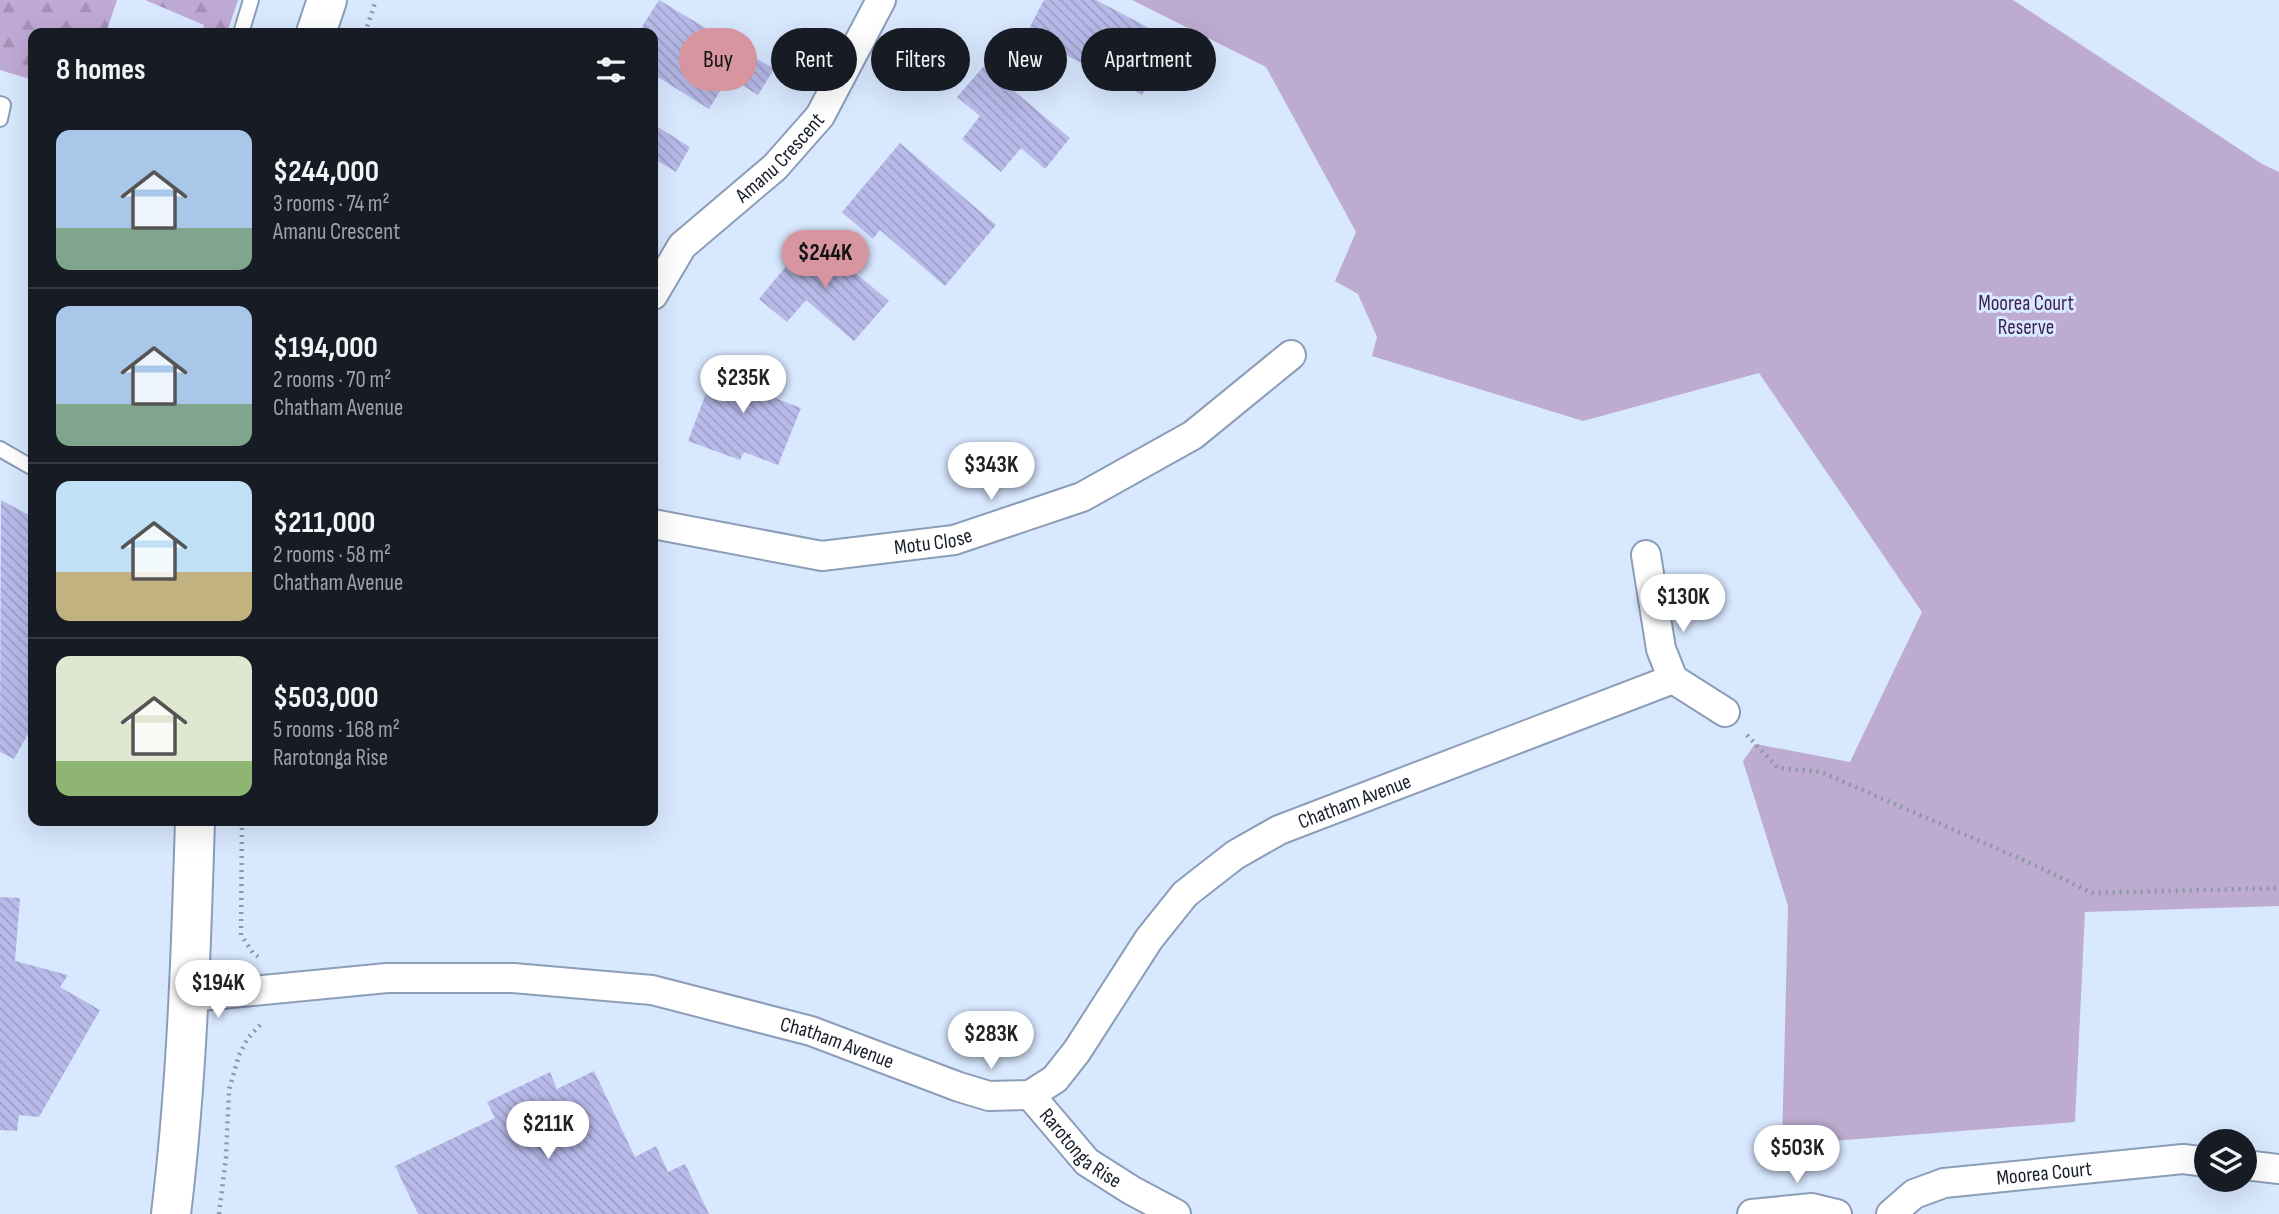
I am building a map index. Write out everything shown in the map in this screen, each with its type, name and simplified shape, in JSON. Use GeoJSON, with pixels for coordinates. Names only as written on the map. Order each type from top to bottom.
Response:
{"type":"FeatureCollection","features":[{"type":"Feature","properties":{"kind":"street"},"geometry":{"type":"LineString","coordinates":[[318,28],[327,0]]}},
{"type":"Feature","properties":{"kind":"street","name":"Amanu Crescent"},"geometry":{"type":"LineString","coordinates":[[658,287],[682,246],[775,167],[820,116],[881,0]]}},
{"type":"Feature","properties":{"kind":"street","name":"Motu Close"},"geometry":{"type":"LineString","coordinates":[[658,525],[821,556],[954,540],[1094,491],[1193,435],[1291,355]]}},
{"type":"Feature","properties":{"kind":"street"},"geometry":{"type":"LineString","coordinates":[[1646,555],[1661,649],[1673,678],[1725,712]]}},
{"type":"Feature","properties":{"kind":"street","name":"Chatham Avenue"},"geometry":{"type":"LineString","coordinates":[[190,997],[387,978],[513,978],[652,990],[811,1031],[989,1096],[1030,1095],[1055,1079],[1077,1051],[1149,939],[1185,894],[1235,855],[1279,830],[1673,678]]}},
{"type":"Feature","properties":{"kind":"street"},"geometry":{"type":"LineString","coordinates":[[171,1214],[179,1151],[190,997],[195,826]]}},
{"type":"Feature","properties":{"kind":"street","name":"Rarotonga Rise"},"geometry":{"type":"LineString","coordinates":[[1030,1095],[1087,1162],[1176,1214]]}},
{"type":"Feature","properties":{"kind":"street","name":"Moorea Court"},"geometry":{"type":"LineString","coordinates":[[1891,1214],[1914,1194],[1944,1183],[2183,1159],[2194,1160]]}},
{"type":"Feature","properties":{"kind":"street"},"geometry":{"type":"LineString","coordinates":[[2257,1166],[2279,1169]]}},
{"type":"Feature","properties":{"kind":"street"},"geometry":{"type":"LineString","coordinates":[[1752,1214],[1812,1208],[1837,1214]]}},
{"type":"Feature","properties":{"kind":"lane"},"geometry":{"type":"LineString","coordinates":[[243,28],[251,0]]}},
{"type":"Feature","properties":{"kind":"lane"},"geometry":{"type":"LineString","coordinates":[[0,104],[3,105],[0,119]]}},
{"type":"Feature","properties":{"kind":"lane"},"geometry":{"type":"LineString","coordinates":[[0,449],[28,465]]}},
{"type":"Feature","properties":{"kind":"path"},"geometry":{"type":"LineString","coordinates":[[367,28],[376,0]]}},
{"type":"Feature","properties":{"kind":"path"},"geometry":{"type":"LineString","coordinates":[[1725,712],[1778,768],[1821,772],[2092,893],[2279,888]]}},
{"type":"Feature","properties":{"kind":"green space"},"geometry":{"type":"Polygon","coordinates":[[[0,0],[117,0],[108,28],[28,28],[28,78],[0,70],[0,0]]]}},
{"type":"Feature","properties":{"kind":"green space"},"geometry":{"type":"Polygon","coordinates":[[[145,0],[238,0],[229,28],[203,28],[204,25],[145,0]]]}},
{"type":"Feature","properties":{"kind":"green space","name":"Moorea Court Reserve"},"geometry":{"type":"Polygon","coordinates":[[[1132,0],[2013,0],[2262,164],[2279,172],[2279,906],[2085,912],[2075,1122],[1782,1145],[1788,906],[1743,761],[1755,744],[1850,762],[1922,612],[1759,373],[1583,421],[1372,356],[1377,337],[1358,294],[1335,281],[1356,232],[1266,67],[1216,42],[1216,28],[1188,28],[1132,0]]]}},
{"type":"Feature","properties":{"kind":"building"},"geometry":{"type":"Polygon","coordinates":[[[659,0],[706,28],[679,28],[679,90],[658,77],[658,28],[641,28],[659,0]]]}},
{"type":"Feature","properties":{"kind":"building"},"geometry":{"type":"Polygon","coordinates":[[[1044,0],[1096,0],[1149,28],[1081,28],[1081,63],[1067,56],[1067,28],[1029,28],[1044,0]]]}},
{"type":"Feature","properties":{"kind":"building"},"geometry":{"type":"Polygon","coordinates":[[[757,59],[771,67],[771,74],[758,95],[752,91],[757,91],[757,59]]]}},
{"type":"Feature","properties":{"kind":"building"},"geometry":{"type":"Polygon","coordinates":[[[984,66],[984,91],[1014,91],[1070,138],[1045,169],[1021,148],[1001,172],[962,139],[980,116],[957,97],[962,91],[970,91],[970,82],[984,66]]]}},
{"type":"Feature","properties":{"kind":"building"},"geometry":{"type":"Polygon","coordinates":[[[680,91],[720,91],[709,109],[680,91]]]}},
{"type":"Feature","properties":{"kind":"building"},"geometry":{"type":"Polygon","coordinates":[[[658,127],[690,147],[676,172],[658,161],[658,127]]]}},
{"type":"Feature","properties":{"kind":"building"},"geometry":{"type":"Polygon","coordinates":[[[900,143],[996,225],[945,286],[880,230],[873,239],[842,212],[900,143]]]}},
{"type":"Feature","properties":{"kind":"building"},"geometry":{"type":"Polygon","coordinates":[[[811,236],[889,301],[854,341],[806,300],[787,322],[759,299],[811,236]]]}},
{"type":"Feature","properties":{"kind":"building"},"geometry":{"type":"Polygon","coordinates":[[[720,356],[775,377],[767,395],[801,408],[778,465],[744,452],[740,460],[688,441],[720,356]]]}},
{"type":"Feature","properties":{"kind":"building"},"geometry":{"type":"Polygon","coordinates":[[[1,500],[28,514],[28,734],[14,759],[0,752],[1,500]]]}},
{"type":"Feature","properties":{"kind":"building"},"geometry":{"type":"Polygon","coordinates":[[[0,897],[20,898],[15,961],[68,975],[60,987],[100,1010],[39,1117],[19,1115],[17,1131],[0,1130],[0,897]]]}},
{"type":"Feature","properties":{"kind":"building"},"geometry":{"type":"Polygon","coordinates":[[[594,1071],[635,1157],[656,1146],[668,1172],[685,1164],[709,1214],[418,1214],[395,1166],[495,1118],[487,1102],[550,1072],[557,1089],[594,1071]]]}}]}
